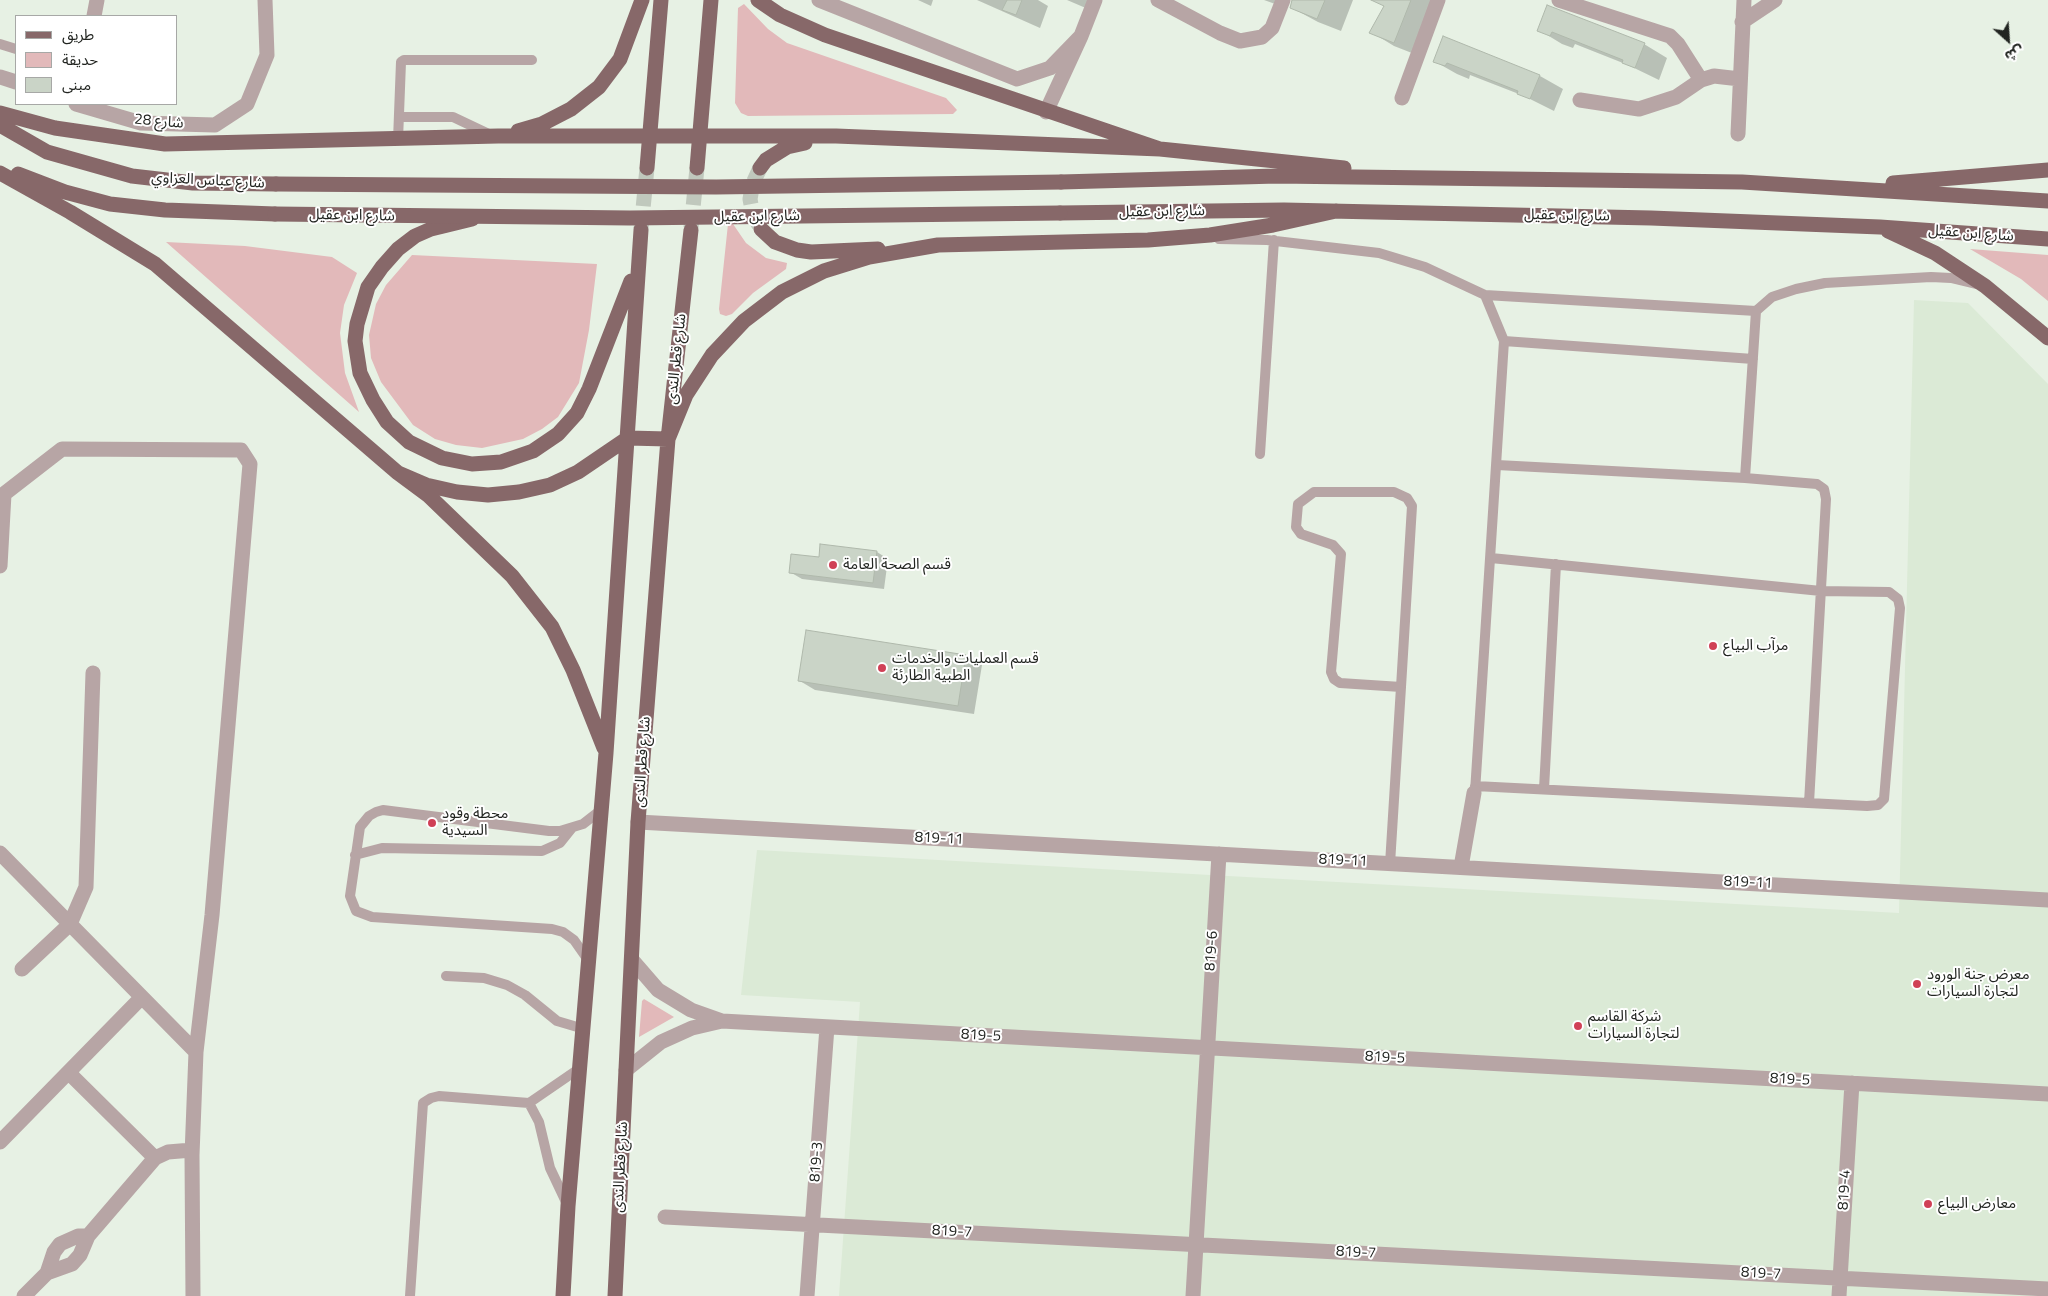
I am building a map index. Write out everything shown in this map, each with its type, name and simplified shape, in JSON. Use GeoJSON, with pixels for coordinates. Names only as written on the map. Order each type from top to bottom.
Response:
{"type":"FeatureCollection","features":[{"type":"Feature","properties":{"kind":"main road"},"geometry":{"type":"LineString","coordinates":[[496,136],[542,124],[571,109],[598,87],[620,59],[642,0]]}},
{"type":"Feature","properties":{"kind":"main road"},"geometry":{"type":"LineString","coordinates":[[648,168],[660,0]]}},
{"type":"Feature","properties":{"kind":"main road"},"geometry":{"type":"LineString","coordinates":[[697,168],[711,0]]}},
{"type":"Feature","properties":{"kind":"main road"},"geometry":{"type":"LineString","coordinates":[[758,0],[780,15],[825,35],[1046,112],[1160,149]]}},
{"type":"Feature","properties":{"kind":"main road"},"geometry":{"type":"LineString","coordinates":[[0,113],[55,128],[165,144],[398,140],[496,136],[836,136],[1160,149],[1438,178]]}},
{"type":"Feature","properties":{"kind":"main road","name":"شارع عباس العزاوي"},"geometry":{"type":"LineString","coordinates":[[0,125],[47,152],[132,176],[193,183],[276,184]]}},
{"type":"Feature","properties":{"kind":"main road"},"geometry":{"type":"LineString","coordinates":[[760,168],[766,160],[787,147],[836,136]]}},
{"type":"Feature","properties":{"kind":"main road","name":"شارع عباس العزاوي"},"geometry":{"type":"LineString","coordinates":[[0,167],[64,192],[110,204],[165,210],[275,214]]}},
{"type":"Feature","properties":{"kind":"main road"},"geometry":{"type":"LineString","coordinates":[[1839,188],[2048,170]]}},
{"type":"Feature","properties":{"kind":"main road"},"geometry":{"type":"LineString","coordinates":[[0,173],[70,212],[155,264],[398,473],[429,496],[512,576],[552,627],[573,670],[606,754]]}},
{"type":"Feature","properties":{"kind":"main road","name":"شارع ابن عقيل"},"geometry":{"type":"LineString","coordinates":[[276,184],[716,187],[1061,182],[1277,176],[1742,182],[2048,200]]}},
{"type":"Feature","properties":{"kind":"main road"},"geometry":{"type":"LineString","coordinates":[[761,229],[775,242],[797,250],[811,252],[938,245],[1178,238],[1242,231],[1336,211]]}},
{"type":"Feature","properties":{"kind":"main road","name":"شارع ابن عقيل"},"geometry":{"type":"LineString","coordinates":[[275,214],[475,218],[630,218],[1336,211],[1651,218],[1880,227],[2048,239]]}},
{"type":"Feature","properties":{"kind":"main road"},"geometry":{"type":"LineString","coordinates":[[475,218],[431,229],[415,236],[398,249],[382,266],[368,287],[361,306],[355,341],[360,373],[373,400],[387,422],[409,442],[442,458],[472,464],[501,462],[533,451],[558,434],[577,413],[600,366],[637,266]]}},
{"type":"Feature","properties":{"kind":"main road"},"geometry":{"type":"LineString","coordinates":[[1880,227],[1935,253],[1985,286],[2048,338]]}},
{"type":"Feature","properties":{"kind":"main road"},"geometry":{"type":"LineString","coordinates":[[563,1296],[568,1206],[606,754],[628,438],[637,266],[641,230]]}},
{"type":"Feature","properties":{"kind":"main road","name":"شارع قطر الندى"},"geometry":{"type":"LineString","coordinates":[[615,1296],[638,822],[668,439],[691,230]]}},
{"type":"Feature","properties":{"kind":"main road"},"geometry":{"type":"LineString","coordinates":[[398,473],[426,485],[457,492],[488,495],[519,492],[550,485],[578,472],[628,438],[668,439],[686,395],[712,355],[744,321],[782,292],[824,271],[869,257],[938,245]]}},
{"type":"Feature","properties":{"kind":"street"},"geometry":{"type":"LineString","coordinates":[[94,15],[97,0]]}},
{"type":"Feature","properties":{"kind":"street","name":"شارع 28"},"geometry":{"type":"LineString","coordinates":[[79,105],[141,123],[215,125],[247,104],[264,63],[267,55],[264,0]]}},
{"type":"Feature","properties":{"kind":"street"},"geometry":{"type":"LineString","coordinates":[[819,0],[1017,79],[1050,68],[1081,36]]}},
{"type":"Feature","properties":{"kind":"street"},"geometry":{"type":"LineString","coordinates":[[1046,112],[1081,36],[1095,0]]}},
{"type":"Feature","properties":{"kind":"street"},"geometry":{"type":"LineString","coordinates":[[1158,0],[1220,33],[1240,41],[1262,37],[1272,28],[1283,0]]}},
{"type":"Feature","properties":{"kind":"street"},"geometry":{"type":"LineString","coordinates":[[1402,98],[1438,0]]}},
{"type":"Feature","properties":{"kind":"street"},"geometry":{"type":"LineString","coordinates":[[1559,0],[1670,36],[1678,44],[1701,80]]}},
{"type":"Feature","properties":{"kind":"street"},"geometry":{"type":"LineString","coordinates":[[1738,134],[1744,0]]}},
{"type":"Feature","properties":{"kind":"street"},"geometry":{"type":"LineString","coordinates":[[1742,22],[1775,0]]}},
{"type":"Feature","properties":{"kind":"street"},"geometry":{"type":"LineString","coordinates":[[1580,100],[1639,109],[1676,97],[1701,80],[1714,76],[1740,79]]}},
{"type":"Feature","properties":{"kind":"street"},"geometry":{"type":"LineString","coordinates":[[0,77],[15,82]]}},
{"type":"Feature","properties":{"kind":"street"},"geometry":{"type":"LineString","coordinates":[[0,566],[2,493],[62,449],[241,450],[250,464],[212,915],[196,1052],[192,1150],[193,1296]]}},
{"type":"Feature","properties":{"kind":"street"},"geometry":{"type":"LineString","coordinates":[[22,969],[70,924],[86,887],[93,673]]}},
{"type":"Feature","properties":{"kind":"street"},"geometry":{"type":"LineString","coordinates":[[1461,867],[1475,789]]}},
{"type":"Feature","properties":{"kind":"street","name":"819-11"},"geometry":{"type":"LineString","coordinates":[[638,822],[2048,900]]}},
{"type":"Feature","properties":{"kind":"street"},"geometry":{"type":"LineString","coordinates":[[0,853],[196,1052]]}},
{"type":"Feature","properties":{"kind":"street","name":"819-6"},"geometry":{"type":"LineString","coordinates":[[1193,1296],[1218,854]]}},
{"type":"Feature","properties":{"kind":"street","name":"819-5"},"geometry":{"type":"LineString","coordinates":[[632,960],[658,990],[691,1010],[722,1022]]}},
{"type":"Feature","properties":{"kind":"street"},"geometry":{"type":"LineString","coordinates":[[0,1142],[142,997]]}},
{"type":"Feature","properties":{"kind":"street","name":"819-5"},"geometry":{"type":"LineString","coordinates":[[626,1070],[661,1042],[692,1028],[722,1022],[2048,1094]]}},
{"type":"Feature","properties":{"kind":"street","name":"819-3"},"geometry":{"type":"LineString","coordinates":[[807,1296],[827,1027]]}},
{"type":"Feature","properties":{"kind":"street"},"geometry":{"type":"LineString","coordinates":[[69,1073],[155,1158]]}},
{"type":"Feature","properties":{"kind":"street","name":"819-4"},"geometry":{"type":"LineString","coordinates":[[1839,1296],[1852,1083]]}},
{"type":"Feature","properties":{"kind":"street"},"geometry":{"type":"LineString","coordinates":[[24,1296],[47,1273],[72,1264],[80,1255],[88,1236],[155,1158],[168,1152],[192,1150]]}},
{"type":"Feature","properties":{"kind":"street","name":"819-7"},"geometry":{"type":"LineString","coordinates":[[665,1216],[2048,1289]]}},
{"type":"Feature","properties":{"kind":"street"},"geometry":{"type":"LineString","coordinates":[[47,1273],[54,1252],[60,1244],[78,1236],[88,1236]]}},
{"type":"Feature","properties":{"kind":"lane"},"geometry":{"type":"LineString","coordinates":[[0,44],[15,49]]}},
{"type":"Feature","properties":{"kind":"lane"},"geometry":{"type":"LineString","coordinates":[[398,140],[400,66],[404,60],[532,60]]}},
{"type":"Feature","properties":{"kind":"lane"},"geometry":{"type":"LineString","coordinates":[[399,117],[453,117],[462,119],[496,136]]}},
{"type":"Feature","properties":{"kind":"lane"},"geometry":{"type":"LineString","coordinates":[[1178,238],[1274,240],[1379,253],[1425,266],[1485,295],[1756,311],[1772,297],[1796,289],[1825,283],[1931,277],[1951,278],[1985,286]]}},
{"type":"Feature","properties":{"kind":"lane"},"geometry":{"type":"LineString","coordinates":[[1260,454],[1274,240]]}},
{"type":"Feature","properties":{"kind":"lane"},"geometry":{"type":"LineString","coordinates":[[1485,295],[1504,340],[1492,558],[1475,789],[1544,789],[1867,806],[1878,805],[1884,799],[1900,608],[1898,599],[1889,592],[1821,591],[1492,558]]}},
{"type":"Feature","properties":{"kind":"lane"},"geometry":{"type":"LineString","coordinates":[[1745,478],[1756,311]]}},
{"type":"Feature","properties":{"kind":"lane"},"geometry":{"type":"LineString","coordinates":[[1504,340],[1753,358]]}},
{"type":"Feature","properties":{"kind":"lane"},"geometry":{"type":"LineString","coordinates":[[1497,465],[1745,478],[1817,484],[1824,488],[1826,498],[1809,803]]}},
{"type":"Feature","properties":{"kind":"lane"},"geometry":{"type":"LineString","coordinates":[[1390,864],[1401,687],[1412,506],[1407,498],[1394,492],[1314,492],[1298,504],[1296,527],[1301,534],[1333,545],[1341,554],[1331,672],[1334,679],[1340,683],[1401,687]]}},
{"type":"Feature","properties":{"kind":"lane"},"geometry":{"type":"LineString","coordinates":[[1544,789],[1556,564]]}},
{"type":"Feature","properties":{"kind":"lane"},"geometry":{"type":"LineString","coordinates":[[588,960],[574,940],[563,932],[552,929],[364,915],[356,911],[350,896],[360,827],[369,816],[383,810],[549,831],[572,828],[588,821],[601,810]]}},
{"type":"Feature","properties":{"kind":"lane"},"geometry":{"type":"LineString","coordinates":[[355,855],[382,848],[542,851],[560,843],[572,828]]}},
{"type":"Feature","properties":{"kind":"lane"},"geometry":{"type":"LineString","coordinates":[[446,976],[484,978],[506,985],[525,996],[557,1021],[584,1029]]}},
{"type":"Feature","properties":{"kind":"lane"},"geometry":{"type":"LineString","coordinates":[[410,1296],[423,1103],[431,1098],[440,1096],[529,1103],[580,1068]]}},
{"type":"Feature","properties":{"kind":"lane"},"geometry":{"type":"LineString","coordinates":[[529,1103],[539,1122],[550,1168],[568,1206]]}},
{"type":"Feature","properties":{"kind":"shaded area"},"geometry":{"type":"Polygon","coordinates":[[[1914,300],[1968,303],[2048,384],[2048,1296],[839,1296],[860,1002],[741,995],[757,850],[1899,913],[1914,300]]]}},
{"type":"Feature","properties":{"kind":"green space"},"geometry":{"type":"Polygon","coordinates":[[[744,4],[768,29],[787,43],[946,98],[957,110],[953,114],[748,116],[741,113],[735,103],[738,8],[744,4]]]}},
{"type":"Feature","properties":{"kind":"green space"},"geometry":{"type":"Polygon","coordinates":[[[728,224],[733,224],[746,243],[766,258],[787,263],[786,269],[753,293],[732,314],[726,316],[720,314],[719,309],[728,224]]]}},
{"type":"Feature","properties":{"kind":"green space"},"geometry":{"type":"Polygon","coordinates":[[[166,242],[245,246],[332,257],[357,273],[344,305],[340,333],[345,373],[359,412],[166,242]]]}},
{"type":"Feature","properties":{"kind":"green space"},"geometry":{"type":"Polygon","coordinates":[[[1970,249],[2048,255],[2048,301],[2021,279],[1970,249]]]}},
{"type":"Feature","properties":{"kind":"green space"},"geometry":{"type":"Polygon","coordinates":[[[412,255],[597,264],[589,330],[579,383],[558,417],[542,429],[523,439],[482,448],[456,445],[435,439],[413,425],[381,382],[371,358],[369,335],[376,304],[386,285],[412,255]]]}},
{"type":"Feature","properties":{"kind":"green space"},"geometry":{"type":"Polygon","coordinates":[[[644,999],[674,1017],[639,1037],[642,1001],[644,999]]]}},
{"type":"Feature","properties":{"kind":"building"},"geometry":{"type":"Polygon","coordinates":[[[1007,0],[1022,0],[1016,15],[1002,10],[1007,0]]]}},
{"type":"Feature","properties":{"kind":"building"},"geometry":{"type":"Polygon","coordinates":[[[1292,0],[1325,0],[1317,19],[1290,8],[1292,0]]]}},
{"type":"Feature","properties":{"kind":"building"},"geometry":{"type":"Polygon","coordinates":[[[1371,0],[1411,0],[1394,43],[1369,33],[1384,6],[1371,0]]]}},
{"type":"Feature","properties":{"kind":"building"},"geometry":{"type":"Polygon","coordinates":[[[1547,5],[1645,43],[1635,68],[1622,63],[1623,60],[1552,32],[1550,36],[1537,31],[1547,5]]]}},
{"type":"Feature","properties":{"kind":"building"},"geometry":{"type":"Polygon","coordinates":[[[1443,36],[1540,75],[1530,99],[1517,94],[1518,91],[1447,63],[1445,66],[1433,62],[1443,36]]]}},
{"type":"Feature","properties":{"kind":"building","name":"قسم الصحة العامة"},"geometry":{"type":"Polygon","coordinates":[[[820,544],[877,551],[873,583],[789,573],[791,554],[819,557],[820,544]]]}},
{"type":"Feature","properties":{"kind":"building","name":"قسم العمليات والخدمات الطبية الطارئة"},"geometry":{"type":"Polygon","coordinates":[[[806,630],[966,655],[958,706],[798,681],[806,630]]]}},
{"type":"Feature","properties":{"kind":"tunnel"},"geometry":{"type":"LineString","coordinates":[[641,229],[647,168]]}},
{"type":"Feature","properties":{"kind":"tunnel"},"geometry":{"type":"LineString","coordinates":[[691,228],[697,168]]}},
{"type":"Feature","properties":{"kind":"tunnel"},"geometry":{"type":"LineString","coordinates":[[760,168],[753,183],[750,199],[753,215],[760,227]]}},
{"type":"Feature","properties":{"kind":"place","name":"قسم الصحة العامة"},"geometry":{"type":"Point","coordinates":[833,565]}},
{"type":"Feature","properties":{"kind":"place","name":"مرآب البياع"},"geometry":{"type":"Point","coordinates":[1713,646]}},
{"type":"Feature","properties":{"kind":"place","name":"قسم العمليات والخدمات الطبية الطارئة"},"geometry":{"type":"Point","coordinates":[882,668]}},
{"type":"Feature","properties":{"kind":"place","name":"محطة وقود السيدية"},"geometry":{"type":"Point","coordinates":[432,823]}},
{"type":"Feature","properties":{"kind":"place","name":"معرض جنة الورود لتجارة السيارات"},"geometry":{"type":"Point","coordinates":[1917,984]}},
{"type":"Feature","properties":{"kind":"place","name":"شركة القاسم لتجارة السيارات"},"geometry":{"type":"Point","coordinates":[1578,1026]}},
{"type":"Feature","properties":{"kind":"place","name":"معارض البياع"},"geometry":{"type":"Point","coordinates":[1928,1204]}}]}
